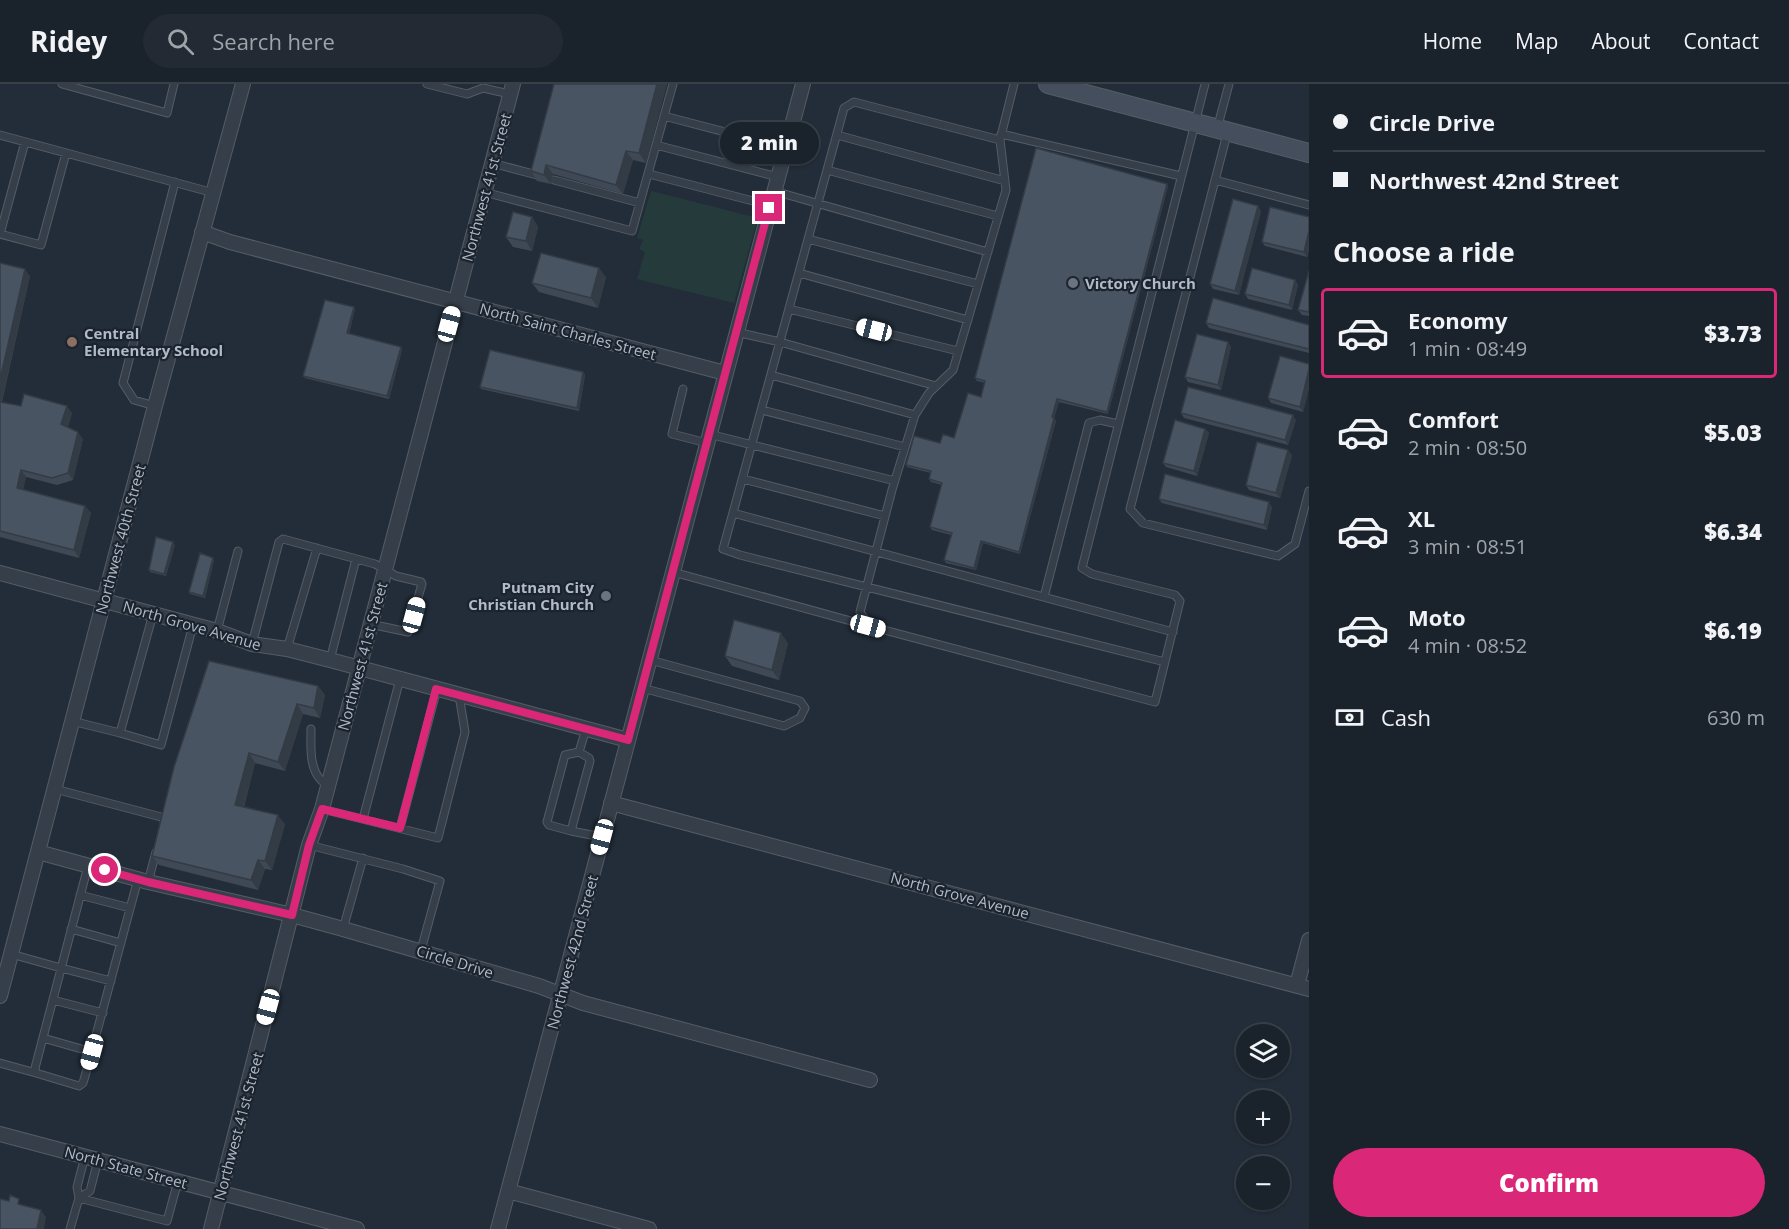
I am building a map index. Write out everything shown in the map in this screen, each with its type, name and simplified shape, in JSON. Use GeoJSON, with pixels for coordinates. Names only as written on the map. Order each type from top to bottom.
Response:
{"type":"FeatureCollection","features":[{"type":"Feature","properties":{"kind":"main road"},"geometry":{"type":"LineString","coordinates":[[1048,84],[1080,88],[1194,123],[1309,153]]}},
{"type":"Feature","properties":{"kind":"street","name":"Northwest 40th Street"},"geometry":{"type":"LineString","coordinates":[[0,996],[155,406],[243,84]]}},
{"type":"Feature","properties":{"kind":"street","name":"Northwest 42nd Street"},"geometry":{"type":"LineString","coordinates":[[498,1229],[803,84]]}},
{"type":"Feature","properties":{"kind":"street","name":"Northwest 41st Street"},"geometry":{"type":"LineString","coordinates":[[211,1229],[309,845],[322,809],[512,89]]}},
{"type":"Feature","properties":{"kind":"street","name":"North Saint Charles Street"},"geometry":{"type":"LineString","coordinates":[[202,232],[230,242],[725,373]]}},
{"type":"Feature","properties":{"kind":"street","name":"North Grove Avenue"},"geometry":{"type":"LineString","coordinates":[[0,573],[217,631],[252,644],[330,660],[628,740]]}},
{"type":"Feature","properties":{"kind":"street","name":"North Grove Avenue"},"geometry":{"type":"LineString","coordinates":[[611,803],[1303,987]]}},
{"type":"Feature","properties":{"kind":"street","name":"Circle Drive"},"geometry":{"type":"LineString","coordinates":[[38,852],[143,880],[292,915],[421,950],[538,986],[583,1003],[870,1080]]}},
{"type":"Feature","properties":{"kind":"street"},"geometry":{"type":"LineString","coordinates":[[1303,987],[1309,940]]}},
{"type":"Feature","properties":{"kind":"street","name":"North State Street"},"geometry":{"type":"LineString","coordinates":[[0,1134],[357,1229]]}},
{"type":"Feature","properties":{"kind":"street"},"geometry":{"type":"LineString","coordinates":[[508,1191],[649,1229]]}},
{"type":"Feature","properties":{"kind":"lane"},"geometry":{"type":"LineString","coordinates":[[62,84],[167,113],[174,84]]}},
{"type":"Feature","properties":{"kind":"lane"},"geometry":{"type":"LineString","coordinates":[[427,84],[467,94],[483,88],[512,89]]}},
{"type":"Feature","properties":{"kind":"lane"},"geometry":{"type":"LineString","coordinates":[[484,192],[632,231],[673,84]]}},
{"type":"Feature","properties":{"kind":"lane"},"geometry":{"type":"LineString","coordinates":[[868,626],[860,612],[915,415],[929,393],[953,370],[1006,190],[1000,137],[1014,84]]}},
{"type":"Feature","properties":{"kind":"lane"},"geometry":{"type":"LineString","coordinates":[[673,572],[1155,702],[1180,601],[1175,595],[1092,574],[1082,568],[1205,84]]}},
{"type":"Feature","properties":{"kind":"lane"},"geometry":{"type":"LineString","coordinates":[[1229,84],[1215,180],[1130,509],[1143,522],[1278,556],[1295,544],[1309,491]]}},
{"type":"Feature","properties":{"kind":"lane"},"geometry":{"type":"LineString","coordinates":[[1165,662],[723,549],[844,108],[854,102],[1000,137],[1181,176]]}},
{"type":"Feature","properties":{"kind":"lane"},"geometry":{"type":"LineString","coordinates":[[664,116],[786,148]]}},
{"type":"Feature","properties":{"kind":"lane"},"geometry":{"type":"LineString","coordinates":[[0,135],[214,193]]}},
{"type":"Feature","properties":{"kind":"lane"},"geometry":{"type":"LineString","coordinates":[[837,135],[1005,181]]}},
{"type":"Feature","properties":{"kind":"lane"},"geometry":{"type":"LineString","coordinates":[[25,142],[0,234],[41,245],[66,153]]}},
{"type":"Feature","properties":{"kind":"lane"},"geometry":{"type":"LineString","coordinates":[[656,145],[778,177]]}},
{"type":"Feature","properties":{"kind":"lane"},"geometry":{"type":"LineString","coordinates":[[492,163],[537,176]]}},
{"type":"Feature","properties":{"kind":"lane"},"geometry":{"type":"LineString","coordinates":[[827,170],[998,216]]}},
{"type":"Feature","properties":{"kind":"lane"},"geometry":{"type":"LineString","coordinates":[[649,174],[753,201],[769,208]]}},
{"type":"Feature","properties":{"kind":"lane"},"geometry":{"type":"LineString","coordinates":[[554,180],[640,203]]}},
{"type":"Feature","properties":{"kind":"lane"},"geometry":{"type":"LineString","coordinates":[[1215,180],[1309,205]]}},
{"type":"Feature","properties":{"kind":"lane"},"geometry":{"type":"LineString","coordinates":[[155,406],[134,400],[123,383],[175,182]]}},
{"type":"Feature","properties":{"kind":"lane"},"geometry":{"type":"LineString","coordinates":[[774,191],[987,252]]}},
{"type":"Feature","properties":{"kind":"lane"},"geometry":{"type":"LineString","coordinates":[[808,239],[978,284]]}},
{"type":"Feature","properties":{"kind":"lane"},"geometry":{"type":"LineString","coordinates":[[799,273],[968,320]]}},
{"type":"Feature","properties":{"kind":"lane"},"geometry":{"type":"LineString","coordinates":[[789,309],[958,351]]}},
{"type":"Feature","properties":{"kind":"lane"},"geometry":{"type":"LineString","coordinates":[[736,332],[780,342],[936,386]]}},
{"type":"Feature","properties":{"kind":"lane"},"geometry":{"type":"LineString","coordinates":[[771,375],[915,415]]}},
{"type":"Feature","properties":{"kind":"lane"},"geometry":{"type":"LineString","coordinates":[[683,389],[672,434],[752,445],[895,481]]}},
{"type":"Feature","properties":{"kind":"lane"},"geometry":{"type":"LineString","coordinates":[[762,410],[905,447]]}},
{"type":"Feature","properties":{"kind":"lane"},"geometry":{"type":"LineString","coordinates":[[1044,597],[1089,423],[1100,420],[1118,424]]}},
{"type":"Feature","properties":{"kind":"lane"},"geometry":{"type":"LineString","coordinates":[[743,479],[885,516]]}},
{"type":"Feature","properties":{"kind":"lane"},"geometry":{"type":"LineString","coordinates":[[733,513],[1173,632]]}},
{"type":"Feature","properties":{"kind":"lane"},"geometry":{"type":"LineString","coordinates":[[252,644],[279,542],[283,539],[375,564],[396,576],[421,582],[408,632],[370,624]]}},
{"type":"Feature","properties":{"kind":"lane"},"geometry":{"type":"LineString","coordinates":[[287,650],[317,548]]}},
{"type":"Feature","properties":{"kind":"lane"},"geometry":{"type":"LineString","coordinates":[[217,631],[238,551]]}},
{"type":"Feature","properties":{"kind":"lane"},"geometry":{"type":"LineString","coordinates":[[330,660],[356,559]]}},
{"type":"Feature","properties":{"kind":"lane"},"geometry":{"type":"LineString","coordinates":[[120,733],[153,614]]}},
{"type":"Feature","properties":{"kind":"lane"},"geometry":{"type":"LineString","coordinates":[[72,721],[161,745],[193,625]]}},
{"type":"Feature","properties":{"kind":"lane"},"geometry":{"type":"LineString","coordinates":[[642,688],[784,726],[800,718],[805,708],[800,701],[650,660]]}},
{"type":"Feature","properties":{"kind":"lane"},"geometry":{"type":"LineString","coordinates":[[363,819],[400,679]]}},
{"type":"Feature","properties":{"kind":"lane"},"geometry":{"type":"LineString","coordinates":[[400,828],[436,689]]}},
{"type":"Feature","properties":{"kind":"lane"},"geometry":{"type":"LineString","coordinates":[[322,809],[438,838],[465,732],[459,695]]}},
{"type":"Feature","properties":{"kind":"lane"},"geometry":{"type":"LineString","coordinates":[[310,729],[314,767],[319,779],[328,785]]}},
{"type":"Feature","properties":{"kind":"lane"},"geometry":{"type":"LineString","coordinates":[[579,752],[586,729]]}},
{"type":"Feature","properties":{"kind":"lane"},"geometry":{"type":"LineString","coordinates":[[571,831],[590,761],[579,752],[565,754],[547,822],[549,825],[571,831],[602,837]]}},
{"type":"Feature","properties":{"kind":"lane"},"geometry":{"type":"LineString","coordinates":[[54,789],[165,818],[162,828]]}},
{"type":"Feature","properties":{"kind":"lane"},"geometry":{"type":"LineString","coordinates":[[0,1063],[79,1086],[83,1083],[130,908],[159,839]]}},
{"type":"Feature","properties":{"kind":"lane"},"geometry":{"type":"LineString","coordinates":[[309,845],[440,881],[421,950]]}},
{"type":"Feature","properties":{"kind":"lane"},"geometry":{"type":"LineString","coordinates":[[343,929],[363,858]]}},
{"type":"Feature","properties":{"kind":"lane"},"geometry":{"type":"LineString","coordinates":[[36,1073],[35,1068],[88,866]]}},
{"type":"Feature","properties":{"kind":"lane"},"geometry":{"type":"LineString","coordinates":[[80,895],[130,908]]}},
{"type":"Feature","properties":{"kind":"lane"},"geometry":{"type":"LineString","coordinates":[[71,930],[121,943]]}},
{"type":"Feature","properties":{"kind":"lane"},"geometry":{"type":"LineString","coordinates":[[11,954],[111,981]]}},
{"type":"Feature","properties":{"kind":"lane"},"geometry":{"type":"LineString","coordinates":[[53,1000],[103,1013]]}},
{"type":"Feature","properties":{"kind":"lane"},"geometry":{"type":"LineString","coordinates":[[43,1038],[92,1052]]}},
{"type":"Feature","properties":{"kind":"lane"},"geometry":{"type":"LineString","coordinates":[[70,1229],[79,1198],[77,1188],[92,1158]]}},
{"type":"Feature","properties":{"kind":"lane"},"geometry":{"type":"LineString","coordinates":[[79,1198],[90,1191],[92,1158]]}},
{"type":"Feature","properties":{"kind":"lane"},"geometry":{"type":"LineString","coordinates":[[79,1198],[166,1225],[178,1181]]}},
{"type":"Feature","properties":{"kind":"green space"},"geometry":{"type":"Polygon","coordinates":[[[651,191],[758,218],[734,303],[637,279],[645,252],[639,249],[643,240],[637,238],[651,191]]]}},
{"type":"Feature","properties":{"kind":"building"},"geometry":{"type":"Polygon","coordinates":[[[554,84],[657,84],[639,153],[626,151],[616,185],[546,165],[544,175],[531,171],[554,84]]]}},
{"type":"Feature","properties":{"kind":"building","name":"Victory Church"},"geometry":{"type":"Polygon","coordinates":[[[1036,148],[1167,184],[1107,412],[1057,399],[1019,552],[981,541],[974,568],[944,560],[952,533],[930,527],[942,483],[929,479],[931,471],[906,465],[914,436],[940,443],[943,434],[954,438],[968,393],[981,397],[985,381],[975,378],[1036,148]]]}},
{"type":"Feature","properties":{"kind":"building"},"geometry":{"type":"Polygon","coordinates":[[[1233,199],[1258,206],[1235,291],[1210,284],[1233,199]]]}},
{"type":"Feature","properties":{"kind":"building"},"geometry":{"type":"Polygon","coordinates":[[[1270,207],[1309,217],[1309,231],[1304,252],[1262,242],[1270,207]]]}},
{"type":"Feature","properties":{"kind":"building"},"geometry":{"type":"Polygon","coordinates":[[[513,212],[532,217],[526,241],[506,237],[513,212]]]}},
{"type":"Feature","properties":{"kind":"building"},"geometry":{"type":"Polygon","coordinates":[[[541,253],[599,268],[591,298],[532,283],[541,253]]]}},
{"type":"Feature","properties":{"kind":"building"},"geometry":{"type":"Polygon","coordinates":[[[0,263],[25,269],[0,380],[0,263]]]}},
{"type":"Feature","properties":{"kind":"building"},"geometry":{"type":"Polygon","coordinates":[[[1252,268],[1295,280],[1289,305],[1245,294],[1252,268]]]}},
{"type":"Feature","properties":{"kind":"building"},"geometry":{"type":"Polygon","coordinates":[[[1309,271],[1309,312],[1298,310],[1309,271]]]}},
{"type":"Feature","properties":{"kind":"building"},"geometry":{"type":"Polygon","coordinates":[[[1213,298],[1309,325],[1309,349],[1206,323],[1213,298]]]}},
{"type":"Feature","properties":{"kind":"building"},"geometry":{"type":"Polygon","coordinates":[[[325,300],[354,307],[347,333],[401,347],[387,396],[303,376],[325,300]]]}},
{"type":"Feature","properties":{"kind":"building"},"geometry":{"type":"Polygon","coordinates":[[[1197,334],[1228,342],[1218,385],[1185,377],[1197,334]]]}},
{"type":"Feature","properties":{"kind":"building"},"geometry":{"type":"Polygon","coordinates":[[[490,350],[583,372],[577,408],[480,387],[490,350]]]}},
{"type":"Feature","properties":{"kind":"building"},"geometry":{"type":"Polygon","coordinates":[[[1280,356],[1309,364],[1300,407],[1268,398],[1280,356]]]}},
{"type":"Feature","properties":{"kind":"building"},"geometry":{"type":"Polygon","coordinates":[[[1188,387],[1293,415],[1285,440],[1181,413],[1188,387]]]}},
{"type":"Feature","properties":{"kind":"building"},"geometry":{"type":"Polygon","coordinates":[[[24,394],[67,406],[61,424],[78,432],[68,473],[52,478],[21,470],[17,488],[85,506],[74,550],[0,531],[0,402],[21,406],[24,394]]]}},
{"type":"Feature","properties":{"kind":"building"},"geometry":{"type":"Polygon","coordinates":[[[1175,420],[1205,429],[1194,471],[1163,463],[1175,420]]]}},
{"type":"Feature","properties":{"kind":"building"},"geometry":{"type":"Polygon","coordinates":[[[1257,442],[1288,450],[1276,493],[1246,485],[1257,442]]]}},
{"type":"Feature","properties":{"kind":"building"},"geometry":{"type":"Polygon","coordinates":[[[1165,474],[1269,502],[1264,525],[1159,499],[1165,474]]]}},
{"type":"Feature","properties":{"kind":"building"},"geometry":{"type":"Polygon","coordinates":[[[156,537],[173,542],[164,574],[149,570],[156,537]]]}},
{"type":"Feature","properties":{"kind":"building"},"geometry":{"type":"Polygon","coordinates":[[[200,553],[213,558],[203,596],[189,592],[200,553]]]}},
{"type":"Feature","properties":{"kind":"building"},"geometry":{"type":"Polygon","coordinates":[[[734,620],[781,633],[772,670],[725,656],[734,620]]]}},
{"type":"Feature","properties":{"kind":"building"},"geometry":{"type":"Polygon","coordinates":[[[209,661],[318,686],[314,708],[297,704],[278,762],[249,753],[235,805],[278,815],[265,861],[258,860],[251,880],[152,856],[174,767],[209,661]]]}},
{"type":"Feature","properties":{"kind":"building"},"geometry":{"type":"Polygon","coordinates":[[[10,1195],[19,1199],[18,1204],[41,1210],[37,1229],[0,1229],[0,1199],[9,1201],[10,1195]]]}},
{"type":"Feature","properties":{"kind":"place","name":"Victory Church"},"geometry":{"type":"Point","coordinates":[1073,283]}},
{"type":"Feature","properties":{"kind":"place","name":"Central Elementary School"},"geometry":{"type":"Point","coordinates":[72,342]}},
{"type":"Feature","properties":{"kind":"place","name":"Putnam City Christian Church"},"geometry":{"type":"Point","coordinates":[606,596]}},
{"type":"Feature","properties":{"kind":"route"},"geometry":{"type":"LineString","coordinates":[[105,870],[292,915],[309,845],[322,809],[400,828],[436,689],[628,740],[769,208]]}}]}
